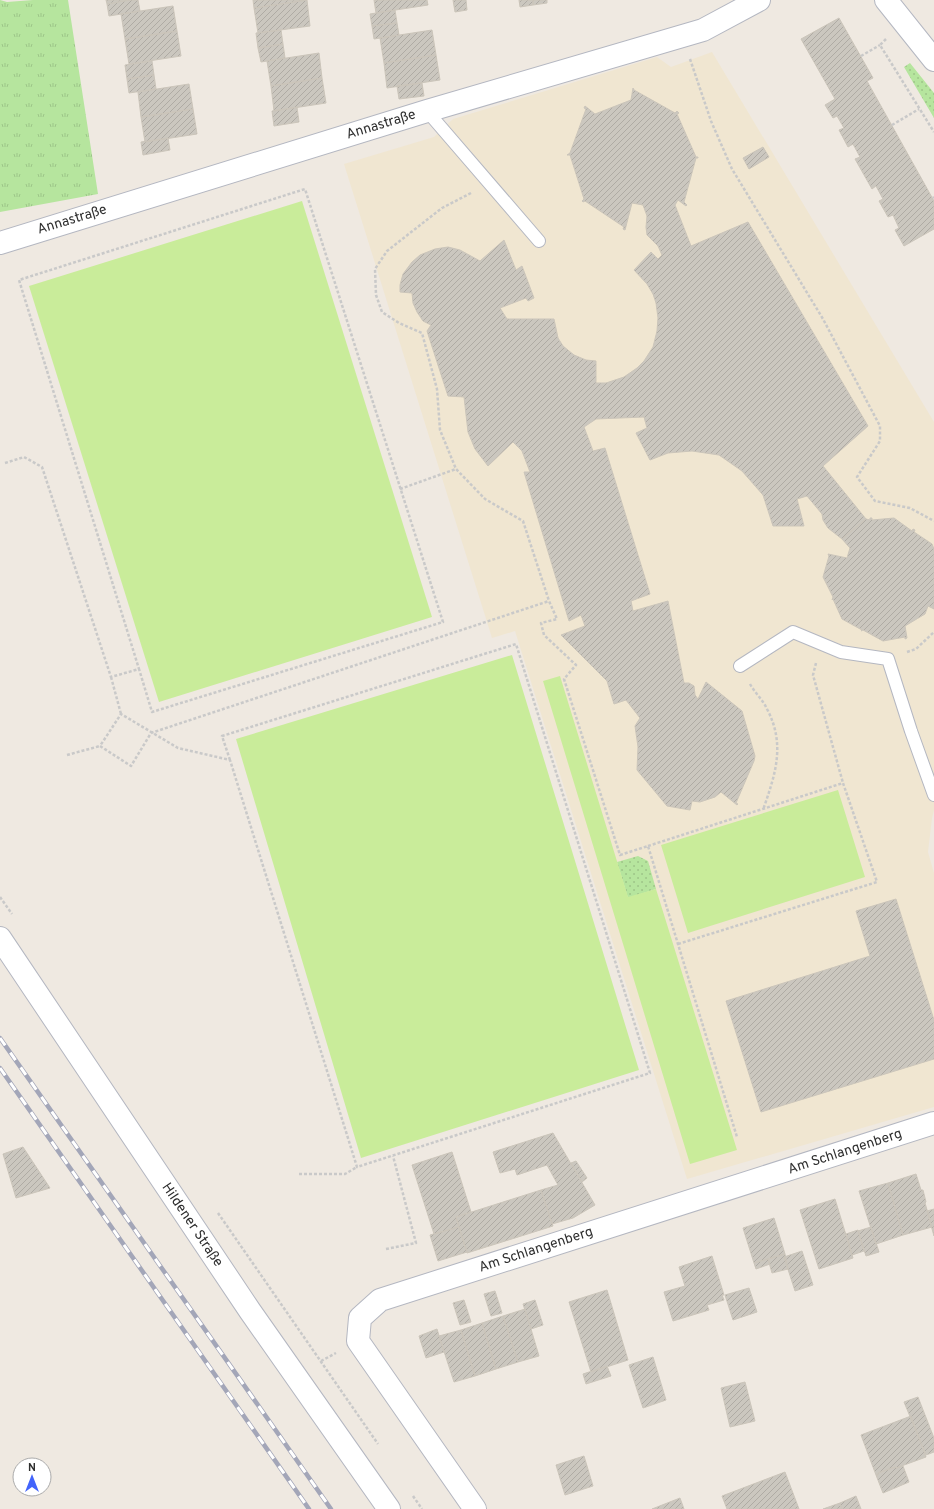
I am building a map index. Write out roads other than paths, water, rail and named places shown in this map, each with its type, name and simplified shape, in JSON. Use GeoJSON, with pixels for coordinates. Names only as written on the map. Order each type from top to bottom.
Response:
{"type":"FeatureCollection","features":[{"type":"Feature","properties":{"kind":"street","name":"Annastraße"},"geometry":{"type":"LineString","coordinates":[[0,242],[427,111],[703,30],[759,0]]}},
{"type":"Feature","properties":{"kind":"street"},"geometry":{"type":"LineString","coordinates":[[886,0],[934,60]]}},
{"type":"Feature","properties":{"kind":"street","name":"Hildener Straße"},"geometry":{"type":"LineString","coordinates":[[0,938],[250,1311],[389,1509]]}},
{"type":"Feature","properties":{"kind":"street","name":"Am Schlangenberg"},"geometry":{"type":"LineString","coordinates":[[475,1509],[358,1341],[360,1318],[380,1300],[934,1123]]}},
{"type":"Feature","properties":{"kind":"lane"},"geometry":{"type":"LineString","coordinates":[[427,111],[539,241]]}},
{"type":"Feature","properties":{"kind":"lane"},"geometry":{"type":"LineString","coordinates":[[740,666],[793,632],[841,652],[888,659],[911,731],[934,794]]}},
{"type":"Feature","properties":{"kind":"railway"},"geometry":{"type":"LineString","coordinates":[[0,1038],[331,1509]]}},
{"type":"Feature","properties":{"kind":"railway"},"geometry":{"type":"LineString","coordinates":[[0,1068],[309,1509]]}}]}
